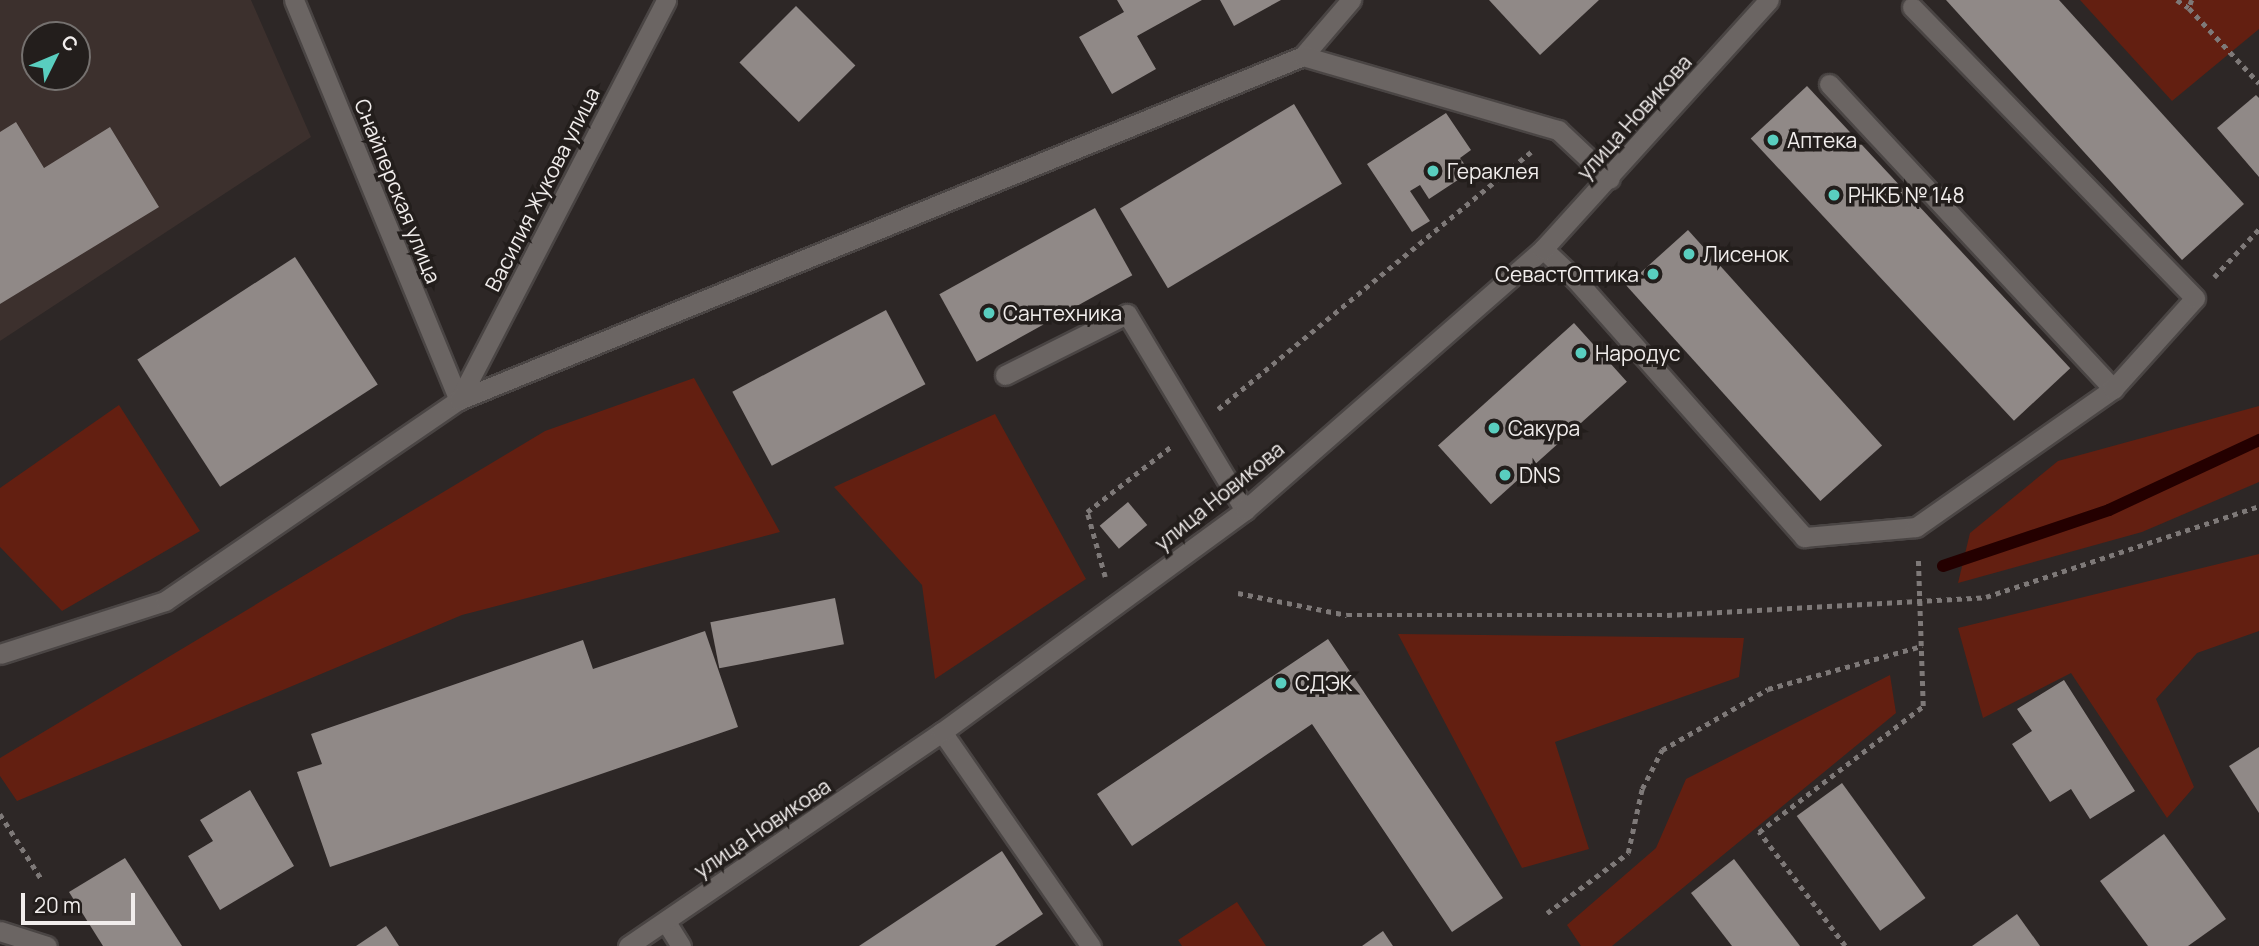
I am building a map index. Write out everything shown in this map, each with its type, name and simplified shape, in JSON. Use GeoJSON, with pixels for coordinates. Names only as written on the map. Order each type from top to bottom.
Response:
{"type":"FeatureCollection","features":[{"type":"Feature","properties":{"kind":"street","name":"Снайперская улица"},"geometry":{"type":"LineString","coordinates":[[294,0],[459,400]]}},
{"type":"Feature","properties":{"kind":"street","name":"Василия Жукова улица"},"geometry":{"type":"LineString","coordinates":[[459,400],[666,0]]}},
{"type":"Feature","properties":{"kind":"street"},"geometry":{"type":"LineString","coordinates":[[0,654],[165,601],[459,400],[1303,56],[1350,0]]}},
{"type":"Feature","properties":{"kind":"street","name":"улица Новикова"},"geometry":{"type":"LineString","coordinates":[[628,946],[943,732],[1245,510],[1543,249],[1610,179],[1769,0]]}},
{"type":"Feature","properties":{"kind":"street"},"geometry":{"type":"LineString","coordinates":[[1543,249],[1576,280],[1804,537],[1916,527],[2113,388],[2195,298],[1912,7]]}},
{"type":"Feature","properties":{"kind":"street"},"geometry":{"type":"LineString","coordinates":[[1303,56],[1558,130],[1610,179]]}},
{"type":"Feature","properties":{"kind":"street"},"geometry":{"type":"LineString","coordinates":[[1829,83],[2113,388]]}},
{"type":"Feature","properties":{"kind":"street"},"geometry":{"type":"LineString","coordinates":[[1005,375],[1127,314],[1245,510]]}},
{"type":"Feature","properties":{"kind":"street"},"geometry":{"type":"LineString","coordinates":[[943,732],[1091,946]]}},
{"type":"Feature","properties":{"kind":"street"},"geometry":{"type":"LineString","coordinates":[[666,922],[681,946]]}},
{"type":"Feature","properties":{"kind":"street"},"geometry":{"type":"LineString","coordinates":[[0,931],[47,946]]}},
{"type":"Feature","properties":{"kind":"path"},"geometry":{"type":"LineString","coordinates":[[2177,0],[2189,8],[2259,83]]}},
{"type":"Feature","properties":{"kind":"path"},"geometry":{"type":"LineString","coordinates":[[2189,8],[2192,0]]}},
{"type":"Feature","properties":{"kind":"path"},"geometry":{"type":"LineString","coordinates":[[1106,582],[1087,512],[1558,130]]}},
{"type":"Feature","properties":{"kind":"path"},"geometry":{"type":"LineString","coordinates":[[2195,298],[2259,229]]}},
{"type":"Feature","properties":{"kind":"path"},"geometry":{"type":"LineString","coordinates":[[1238,593],[1347,615],[1667,615],[1986,597],[2259,506]]}},
{"type":"Feature","properties":{"kind":"path"},"geometry":{"type":"LineString","coordinates":[[1845,946],[1759,832],[1923,706],[1921,601],[1916,527]]}},
{"type":"Feature","properties":{"kind":"path"},"geometry":{"type":"LineString","coordinates":[[1547,913],[1628,853],[1642,789],[1662,750],[1768,689],[1922,646]]}},
{"type":"Feature","properties":{"kind":"path"},"geometry":{"type":"LineString","coordinates":[[0,814],[42,880]]}},
{"type":"Feature","properties":{"kind":"shaded area"},"geometry":{"type":"Polygon","coordinates":[[[0,0],[251,0],[311,137],[0,341],[0,0]]]}},
{"type":"Feature","properties":{"kind":"shaded area"},"geometry":{"type":"Polygon","coordinates":[[[2080,0],[2259,0],[2259,29],[2172,101],[2080,0]]]}},
{"type":"Feature","properties":{"kind":"shaded area"},"geometry":{"type":"Polygon","coordinates":[[[694,378],[780,532],[462,615],[17,801],[0,776],[0,758],[545,431],[694,378]]]}},
{"type":"Feature","properties":{"kind":"shaded area"},"geometry":{"type":"Polygon","coordinates":[[[119,405],[200,531],[62,611],[0,547],[0,488],[119,405]]]}},
{"type":"Feature","properties":{"kind":"shaded area"},"geometry":{"type":"Polygon","coordinates":[[[2259,406],[2259,482],[2142,532],[1958,583],[1970,533],[2058,461],[2259,406]]]}},
{"type":"Feature","properties":{"kind":"shaded area"},"geometry":{"type":"Polygon","coordinates":[[[995,414],[1086,579],[935,679],[922,585],[834,487],[995,414]]]}},
{"type":"Feature","properties":{"kind":"shaded area"},"geometry":{"type":"Polygon","coordinates":[[[2259,554],[2259,631],[2197,653],[2156,699],[2194,787],[2167,818],[2071,673],[1983,718],[1958,628],[2259,554]]]}},
{"type":"Feature","properties":{"kind":"shaded area"},"geometry":{"type":"Polygon","coordinates":[[[1398,634],[1744,638],[1739,677],[1555,742],[1589,849],[1522,868],[1398,634]]]}},
{"type":"Feature","properties":{"kind":"shaded area"},"geometry":{"type":"Polygon","coordinates":[[[1890,675],[1896,713],[1612,946],[1581,946],[1567,925],[1656,848],[1686,779],[1890,675]]]}},
{"type":"Feature","properties":{"kind":"shaded area"},"geometry":{"type":"Polygon","coordinates":[[[1237,902],[1266,946],[1182,946],[1178,940],[1237,902]]]}},
{"type":"Feature","properties":{"kind":"building"},"geometry":{"type":"Polygon","coordinates":[[[1117,0],[1202,0],[1137,36],[1156,69],[1112,94],[1079,37],[1124,12],[1117,0]]]}},
{"type":"Feature","properties":{"kind":"building"},"geometry":{"type":"Polygon","coordinates":[[[1220,0],[1281,0],[1234,26],[1220,0]]]}},
{"type":"Feature","properties":{"kind":"building"},"geometry":{"type":"Polygon","coordinates":[[[1489,0],[1599,0],[1540,55],[1489,0]]]}},
{"type":"Feature","properties":{"kind":"building"},"geometry":{"type":"Polygon","coordinates":[[[1946,0],[2059,0],[2244,204],[2182,260],[1946,0]]]}},
{"type":"Feature","properties":{"kind":"building"},"geometry":{"type":"Polygon","coordinates":[[[796,6],[855,65],[799,122],[739,63],[796,6]]]}},
{"type":"Feature","properties":{"kind":"building"},"geometry":{"type":"Polygon","coordinates":[[[1807,86],[2070,368],[2014,421],[1751,139],[1807,86]]]}},
{"type":"Feature","properties":{"kind":"building"},"geometry":{"type":"Polygon","coordinates":[[[2256,95],[2259,98],[2259,177],[2217,128],[2256,95]]]}},
{"type":"Feature","properties":{"kind":"building"},"geometry":{"type":"Polygon","coordinates":[[[1294,104],[1342,184],[1168,288],[1120,209],[1294,104]]]}},
{"type":"Feature","properties":{"kind":"building"},"geometry":{"type":"Polygon","coordinates":[[[1446,113],[1471,150],[1460,158],[1470,172],[1429,199],[1420,185],[1410,191],[1430,221],[1412,232],[1367,164],[1446,113]]]}},
{"type":"Feature","properties":{"kind":"building"},"geometry":{"type":"Polygon","coordinates":[[[16,122],[44,168],[110,127],[159,207],[0,304],[0,132],[16,122]]]}},
{"type":"Feature","properties":{"kind":"building"},"geometry":{"type":"Polygon","coordinates":[[[1095,208],[1132,275],[977,362],[939,294],[1095,208]]]}},
{"type":"Feature","properties":{"kind":"building"},"geometry":{"type":"Polygon","coordinates":[[[1688,230],[1882,446],[1820,501],[1626,286],[1688,230]]]}},
{"type":"Feature","properties":{"kind":"building"},"geometry":{"type":"Polygon","coordinates":[[[295,257],[378,384],[220,487],[137,359],[295,257]]]}},
{"type":"Feature","properties":{"kind":"building"},"geometry":{"type":"Polygon","coordinates":[[[886,310],[925,384],[772,466],[732,392],[886,310]]]}},
{"type":"Feature","properties":{"kind":"building"},"geometry":{"type":"Polygon","coordinates":[[[1574,323],[1627,382],[1491,504],[1438,445],[1574,323]]]}},
{"type":"Feature","properties":{"kind":"building"},"geometry":{"type":"Polygon","coordinates":[[[1128,502],[1147,525],[1119,549],[1100,526],[1128,502]]]}},
{"type":"Feature","properties":{"kind":"building"},"geometry":{"type":"Polygon","coordinates":[[[835,598],[844,644],[719,668],[710,622],[835,598]]]}},
{"type":"Feature","properties":{"kind":"building"},"geometry":{"type":"Polygon","coordinates":[[[705,631],[738,727],[330,867],[297,772],[322,764],[311,734],[583,640],[593,669],[705,631]]]}},
{"type":"Feature","properties":{"kind":"building"},"geometry":{"type":"Polygon","coordinates":[[[1328,639],[1503,898],[1452,932],[1312,724],[1132,846],[1097,794],[1328,639]]]}},
{"type":"Feature","properties":{"kind":"building"},"geometry":{"type":"Polygon","coordinates":[[[2064,680],[2135,791],[2090,819],[2071,789],[2050,802],[2012,744],[2032,731],[2017,709],[2064,680]]]}},
{"type":"Feature","properties":{"kind":"building"},"geometry":{"type":"Polygon","coordinates":[[[2259,747],[2259,813],[2229,766],[2259,747]]]}},
{"type":"Feature","properties":{"kind":"building"},"geometry":{"type":"Polygon","coordinates":[[[1842,783],[1925,898],[1880,931],[1797,816],[1842,783]]]}},
{"type":"Feature","properties":{"kind":"building"},"geometry":{"type":"Polygon","coordinates":[[[250,790],[294,866],[220,910],[188,856],[213,841],[200,820],[250,790]]]}},
{"type":"Feature","properties":{"kind":"building"},"geometry":{"type":"Polygon","coordinates":[[[2164,834],[2226,919],[2188,946],[2148,946],[2100,881],[2164,834]]]}},
{"type":"Feature","properties":{"kind":"building"},"geometry":{"type":"Polygon","coordinates":[[[1002,851],[1043,914],[995,946],[859,946],[1002,851]]]}},
{"type":"Feature","properties":{"kind":"building"},"geometry":{"type":"Polygon","coordinates":[[[125,858],[182,946],[103,946],[69,892],[125,858]]]}},
{"type":"Feature","properties":{"kind":"building"},"geometry":{"type":"Polygon","coordinates":[[[1734,859],[1800,946],[1732,946],[1691,893],[1734,859]]]}},
{"type":"Feature","properties":{"kind":"building"},"geometry":{"type":"Polygon","coordinates":[[[2017,914],[2040,946],[1972,946],[2017,914]]]}},
{"type":"Feature","properties":{"kind":"building"},"geometry":{"type":"Polygon","coordinates":[[[386,926],[399,946],[356,946],[386,926]]]}},
{"type":"Feature","properties":{"kind":"building"},"geometry":{"type":"Polygon","coordinates":[[[1383,931],[1393,946],[1362,946],[1383,931]]]}},
{"type":"Feature","properties":{"kind":"waterway"},"geometry":{"type":"LineString","coordinates":[[1943,566],[2109,510],[2259,440]]}},
{"type":"Feature","properties":{"kind":"place","name":"Аптека"},"geometry":{"type":"Point","coordinates":[1773,140]}},
{"type":"Feature","properties":{"kind":"place","name":"Гераклея"},"geometry":{"type":"Point","coordinates":[1433,171]}},
{"type":"Feature","properties":{"kind":"place","name":"РНКБ № 148"},"geometry":{"type":"Point","coordinates":[1834,195]}},
{"type":"Feature","properties":{"kind":"place","name":"Лисенок"},"geometry":{"type":"Point","coordinates":[1689,254]}},
{"type":"Feature","properties":{"kind":"place","name":"СевастОптика"},"geometry":{"type":"Point","coordinates":[1653,274]}},
{"type":"Feature","properties":{"kind":"place","name":"Сантехника"},"geometry":{"type":"Point","coordinates":[989,313]}},
{"type":"Feature","properties":{"kind":"place","name":"Народус"},"geometry":{"type":"Point","coordinates":[1581,353]}},
{"type":"Feature","properties":{"kind":"place","name":"Сакура"},"geometry":{"type":"Point","coordinates":[1494,428]}},
{"type":"Feature","properties":{"kind":"place","name":"DNS"},"geometry":{"type":"Point","coordinates":[1505,475]}},
{"type":"Feature","properties":{"kind":"place","name":"СДЭК"},"geometry":{"type":"Point","coordinates":[1281,683]}}]}
